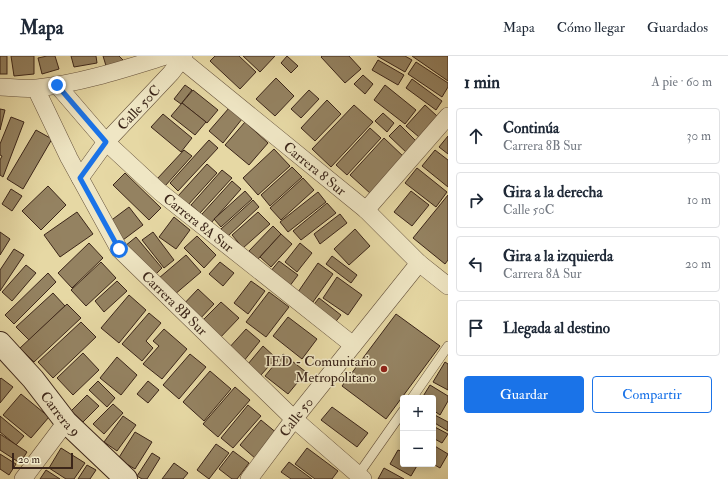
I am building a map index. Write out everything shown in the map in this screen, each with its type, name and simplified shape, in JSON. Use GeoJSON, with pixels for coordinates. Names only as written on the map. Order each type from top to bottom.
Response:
{"type":"FeatureCollection","features":[{"type":"Feature","properties":{"kind":"street"},"geometry":{"type":"LineString","coordinates":[[0,87],[36,88],[57,85],[103,76],[177,57]]}},
{"type":"Feature","properties":{"kind":"street","name":"Calle 50C"},"geometry":{"type":"LineString","coordinates":[[80,178],[106,142],[171,73],[177,57]]}},
{"type":"Feature","properties":{"kind":"street","name":"Carrera 8 Sur"},"geometry":{"type":"LineString","coordinates":[[177,57],[366,210],[420,263],[448,286]]}},
{"type":"Feature","properties":{"kind":"street","name":"Carrera 8A Sur"},"geometry":{"type":"LineString","coordinates":[[57,85],[106,142],[160,192],[353,345]]}},
{"type":"Feature","properties":{"kind":"street","name":"Carrera 8B Sur"},"geometry":{"type":"LineString","coordinates":[[36,88],[80,178],[119,249],[294,419],[361,477]]}},
{"type":"Feature","properties":{"kind":"street"},"geometry":{"type":"LineString","coordinates":[[366,210],[448,116]]}},
{"type":"Feature","properties":{"kind":"street","name":"Calle 50"},"geometry":{"type":"LineString","coordinates":[[249,479],[294,419],[420,263]]}},
{"type":"Feature","properties":{"kind":"street","name":"Carrera 9"},"geometry":{"type":"LineString","coordinates":[[0,344],[33,379],[66,422],[126,479]]}},
{"type":"Feature","properties":{"kind":"street"},"geometry":{"type":"LineString","coordinates":[[23,479],[66,422]]}},
{"type":"Feature","properties":{"kind":"lane"},"geometry":{"type":"LineString","coordinates":[[414,395],[448,346]]}},
{"type":"Feature","properties":{"kind":"lane"},"geometry":{"type":"LineString","coordinates":[[361,477],[400,416]]}},
{"type":"Feature","properties":{"kind":"building"},"geometry":{"type":"Polygon","coordinates":[[[0,56],[7,56],[7,74],[0,74],[0,56]]]}},
{"type":"Feature","properties":{"kind":"building"},"geometry":{"type":"Polygon","coordinates":[[[11,56],[34,56],[34,74],[14,76],[11,56]]]}},
{"type":"Feature","properties":{"kind":"building"},"geometry":{"type":"Polygon","coordinates":[[[55,56],[59,69],[42,74],[38,58],[55,56]]]}},
{"type":"Feature","properties":{"kind":"building"},"geometry":{"type":"Polygon","coordinates":[[[71,56],[96,56],[97,63],[74,67],[71,56]]]}},
{"type":"Feature","properties":{"kind":"building"},"geometry":{"type":"Polygon","coordinates":[[[103,56],[119,56],[126,63],[107,69],[103,56]]]}},
{"type":"Feature","properties":{"kind":"building"},"geometry":{"type":"Polygon","coordinates":[[[215,56],[239,56],[256,72],[240,89],[210,61],[215,56]]]}},
{"type":"Feature","properties":{"kind":"building"},"geometry":{"type":"Polygon","coordinates":[[[243,56],[275,56],[260,72],[243,56]]]}},
{"type":"Feature","properties":{"kind":"building"},"geometry":{"type":"Polygon","coordinates":[[[287,56],[298,66],[291,73],[281,63],[287,56]]]}},
{"type":"Feature","properties":{"kind":"building"},"geometry":{"type":"Polygon","coordinates":[[[349,56],[361,69],[345,83],[321,57],[349,56]]]}},
{"type":"Feature","properties":{"kind":"building"},"geometry":{"type":"Polygon","coordinates":[[[377,56],[405,56],[412,60],[405,72],[377,56]]]}},
{"type":"Feature","properties":{"kind":"building"},"geometry":{"type":"Polygon","coordinates":[[[412,56],[448,56],[448,81],[412,56]]]}},
{"type":"Feature","properties":{"kind":"building"},"geometry":{"type":"Polygon","coordinates":[[[378,60],[404,75],[398,85],[372,70],[378,60]]]}},
{"type":"Feature","properties":{"kind":"building"},"geometry":{"type":"Polygon","coordinates":[[[416,62],[448,83],[448,87],[442,97],[408,74],[416,62]]]}},
{"type":"Feature","properties":{"kind":"building"},"geometry":{"type":"Polygon","coordinates":[[[363,75],[373,84],[365,94],[354,84],[363,75]]]}},
{"type":"Feature","properties":{"kind":"building"},"geometry":{"type":"Polygon","coordinates":[[[276,78],[294,96],[275,116],[256,99],[276,78]]]}},
{"type":"Feature","properties":{"kind":"building"},"geometry":{"type":"Polygon","coordinates":[[[412,79],[442,101],[436,110],[406,88],[412,79]]]}},
{"type":"Feature","properties":{"kind":"building"},"geometry":{"type":"Polygon","coordinates":[[[185,85],[192,90],[181,104],[174,99],[185,85]]]}},
{"type":"Feature","properties":{"kind":"building"},"geometry":{"type":"Polygon","coordinates":[[[385,85],[416,110],[405,124],[374,100],[385,85]]]}},
{"type":"Feature","properties":{"kind":"building"},"geometry":{"type":"Polygon","coordinates":[[[193,90],[218,110],[207,123],[182,103],[193,90]]]}},
{"type":"Feature","properties":{"kind":"building"},"geometry":{"type":"Polygon","coordinates":[[[309,90],[319,99],[301,118],[291,109],[309,90]]]}},
{"type":"Feature","properties":{"kind":"building"},"geometry":{"type":"Polygon","coordinates":[[[327,100],[341,114],[315,141],[301,128],[327,100]]]}},
{"type":"Feature","properties":{"kind":"building"},"geometry":{"type":"Polygon","coordinates":[[[182,103],[206,122],[195,135],[171,116],[182,103]]]}},
{"type":"Feature","properties":{"kind":"building"},"geometry":{"type":"Polygon","coordinates":[[[354,105],[373,122],[331,167],[312,149],[354,105]]]}},
{"type":"Feature","properties":{"kind":"building"},"geometry":{"type":"Polygon","coordinates":[[[425,105],[437,116],[419,137],[406,126],[425,105]]]}},
{"type":"Feature","properties":{"kind":"building"},"geometry":{"type":"Polygon","coordinates":[[[229,108],[242,119],[223,143],[209,131],[229,108]]]}},
{"type":"Feature","properties":{"kind":"building"},"geometry":{"type":"Polygon","coordinates":[[[0,109],[5,110],[0,130],[0,109]]]}},
{"type":"Feature","properties":{"kind":"building"},"geometry":{"type":"Polygon","coordinates":[[[383,113],[394,123],[387,132],[375,121],[383,113]]]}},
{"type":"Feature","properties":{"kind":"building"},"geometry":{"type":"Polygon","coordinates":[[[163,114],[192,138],[181,152],[151,127],[163,114]]]}},
{"type":"Feature","properties":{"kind":"building"},"geometry":{"type":"Polygon","coordinates":[[[11,117],[24,122],[3,177],[0,175],[0,160],[2,156],[0,155],[0,144],[11,117]]]}},
{"type":"Feature","properties":{"kind":"building"},"geometry":{"type":"Polygon","coordinates":[[[245,122],[268,143],[249,165],[225,145],[245,122]]]}},
{"type":"Feature","properties":{"kind":"building"},"geometry":{"type":"Polygon","coordinates":[[[400,125],[418,143],[408,154],[389,136],[400,125]]]}},
{"type":"Feature","properties":{"kind":"building"},"geometry":{"type":"Polygon","coordinates":[[[370,128],[381,138],[347,175],[336,165],[370,128]]]}},
{"type":"Feature","properties":{"kind":"building"},"geometry":{"type":"Polygon","coordinates":[[[36,130],[52,139],[23,189],[7,179],[36,130]]]}},
{"type":"Feature","properties":{"kind":"building"},"geometry":{"type":"Polygon","coordinates":[[[448,136],[448,154],[439,147],[448,136]]]}},
{"type":"Feature","properties":{"kind":"building"},"geometry":{"type":"Polygon","coordinates":[[[384,138],[405,158],[371,194],[350,175],[384,138]]]}},
{"type":"Feature","properties":{"kind":"building"},"geometry":{"type":"Polygon","coordinates":[[[209,140],[218,148],[178,191],[170,183],[209,140]]]}},
{"type":"Feature","properties":{"kind":"building"},"geometry":{"type":"Polygon","coordinates":[[[274,149],[290,166],[258,195],[243,178],[274,149]]]}},
{"type":"Feature","properties":{"kind":"building"},"geometry":{"type":"Polygon","coordinates":[[[184,150],[192,156],[165,186],[157,179],[184,150]]]}},
{"type":"Feature","properties":{"kind":"building"},"geometry":{"type":"Polygon","coordinates":[[[435,150],[448,160],[448,187],[422,166],[435,150]]]}},
{"type":"Feature","properties":{"kind":"building"},"geometry":{"type":"Polygon","coordinates":[[[207,164],[217,173],[188,205],[178,196],[207,164]]]}},
{"type":"Feature","properties":{"kind":"building"},"geometry":{"type":"Polygon","coordinates":[[[292,167],[302,177],[270,206],[261,195],[292,167]]]}},
{"type":"Feature","properties":{"kind":"building"},"geometry":{"type":"Polygon","coordinates":[[[417,168],[447,192],[436,207],[405,183],[417,168]]]}},
{"type":"Feature","properties":{"kind":"building"},"geometry":{"type":"Polygon","coordinates":[[[222,170],[232,178],[200,213],[191,205],[222,170]]]}},
{"type":"Feature","properties":{"kind":"building"},"geometry":{"type":"Polygon","coordinates":[[[125,173],[161,208],[149,220],[113,185],[125,173]]]}},
{"type":"Feature","properties":{"kind":"building"},"geometry":{"type":"Polygon","coordinates":[[[303,178],[314,190],[281,220],[270,208],[303,178]]]}},
{"type":"Feature","properties":{"kind":"building"},"geometry":{"type":"Polygon","coordinates":[[[232,181],[241,189],[211,223],[202,214],[232,181]]]}},
{"type":"Feature","properties":{"kind":"building"},"geometry":{"type":"Polygon","coordinates":[[[48,186],[66,205],[41,230],[22,211],[48,186]]]}},
{"type":"Feature","properties":{"kind":"building"},"geometry":{"type":"Polygon","coordinates":[[[11,189],[22,196],[12,211],[2,204],[11,189]]]}},
{"type":"Feature","properties":{"kind":"building"},"geometry":{"type":"Polygon","coordinates":[[[245,191],[252,199],[221,227],[214,219],[245,191]]]}},
{"type":"Feature","properties":{"kind":"building"},"geometry":{"type":"Polygon","coordinates":[[[411,191],[429,205],[412,226],[394,212],[411,191]]]}},
{"type":"Feature","properties":{"kind":"building"},"geometry":{"type":"Polygon","coordinates":[[[318,192],[326,202],[288,232],[280,222],[318,192]]]}},
{"type":"Feature","properties":{"kind":"building"},"geometry":{"type":"Polygon","coordinates":[[[448,195],[448,260],[445,264],[413,238],[448,195]]]}},
{"type":"Feature","properties":{"kind":"building"},"geometry":{"type":"Polygon","coordinates":[[[253,200],[259,207],[228,236],[221,229],[253,200]]]}},
{"type":"Feature","properties":{"kind":"building"},"geometry":{"type":"Polygon","coordinates":[[[327,203],[336,213],[301,240],[293,231],[327,203]]]}},
{"type":"Feature","properties":{"kind":"building"},"geometry":{"type":"Polygon","coordinates":[[[129,207],[143,225],[123,240],[109,222],[129,207]]]}},
{"type":"Feature","properties":{"kind":"building"},"geometry":{"type":"Polygon","coordinates":[[[77,212],[93,234],[60,257],[44,235],[77,212]]]}},
{"type":"Feature","properties":{"kind":"building"},"geometry":{"type":"Polygon","coordinates":[[[258,212],[270,224],[243,248],[232,235],[258,212]]]}},
{"type":"Feature","properties":{"kind":"building"},"geometry":{"type":"Polygon","coordinates":[[[340,214],[347,223],[320,244],[314,234],[340,214]]]}},
{"type":"Feature","properties":{"kind":"building"},"geometry":{"type":"Polygon","coordinates":[[[174,217],[190,230],[176,249],[159,237],[174,217]]]}},
{"type":"Feature","properties":{"kind":"building"},"geometry":{"type":"Polygon","coordinates":[[[273,226],[281,234],[258,259],[249,251],[273,226]]]}},
{"type":"Feature","properties":{"kind":"building"},"geometry":{"type":"Polygon","coordinates":[[[355,229],[370,246],[349,265],[334,249],[355,229]]]}},
{"type":"Feature","properties":{"kind":"building"},"geometry":{"type":"Polygon","coordinates":[[[0,232],[10,239],[0,255],[0,232]]]}},
{"type":"Feature","properties":{"kind":"building"},"geometry":{"type":"Polygon","coordinates":[[[153,232],[174,260],[164,268],[142,240],[153,232]]]}},
{"type":"Feature","properties":{"kind":"building"},"geometry":{"type":"Polygon","coordinates":[[[281,234],[292,244],[271,267],[260,257],[281,234]]]}},
{"type":"Feature","properties":{"kind":"building"},"geometry":{"type":"Polygon","coordinates":[[[197,236],[216,255],[204,268],[184,248],[197,236]]]}},
{"type":"Feature","properties":{"kind":"building"},"geometry":{"type":"Polygon","coordinates":[[[136,237],[162,268],[154,276],[125,246],[136,237]]]}},
{"type":"Feature","properties":{"kind":"building"},"geometry":{"type":"Polygon","coordinates":[[[89,243],[103,258],[72,288],[58,273],[89,243]]]}},
{"type":"Feature","properties":{"kind":"building"},"geometry":{"type":"Polygon","coordinates":[[[300,243],[312,253],[297,272],[285,262],[300,243]]]}},
{"type":"Feature","properties":{"kind":"building"},"geometry":{"type":"Polygon","coordinates":[[[14,249],[24,255],[0,291],[0,270],[14,249]]]}},
{"type":"Feature","properties":{"kind":"building"},"geometry":{"type":"Polygon","coordinates":[[[186,255],[201,272],[174,295],[159,278],[186,255]]]}},
{"type":"Feature","properties":{"kind":"building"},"geometry":{"type":"Polygon","coordinates":[[[332,256],[357,275],[351,283],[326,264],[332,256]]]}},
{"type":"Feature","properties":{"kind":"building"},"geometry":{"type":"Polygon","coordinates":[[[279,261],[298,275],[289,287],[270,272],[279,261]]]}},
{"type":"Feature","properties":{"kind":"building"},"geometry":{"type":"Polygon","coordinates":[[[101,262],[116,278],[86,306],[71,290],[101,262]]]}},
{"type":"Feature","properties":{"kind":"building"},"geometry":{"type":"Polygon","coordinates":[[[220,262],[234,273],[223,286],[209,274],[220,262]]]}},
{"type":"Feature","properties":{"kind":"building"},"geometry":{"type":"Polygon","coordinates":[[[318,263],[333,274],[313,302],[298,292],[318,263]]]}},
{"type":"Feature","properties":{"kind":"building"},"geometry":{"type":"Polygon","coordinates":[[[26,265],[36,273],[12,301],[2,292],[26,265]]]}},
{"type":"Feature","properties":{"kind":"building"},"geometry":{"type":"Polygon","coordinates":[[[48,273],[56,282],[14,324],[5,315],[48,273]]]}},
{"type":"Feature","properties":{"kind":"building"},"geometry":{"type":"Polygon","coordinates":[[[337,277],[362,295],[348,315],[323,298],[337,277]]]}},
{"type":"Feature","properties":{"kind":"building"},"geometry":{"type":"Polygon","coordinates":[[[117,281],[127,291],[104,312],[95,301],[117,281]]]}},
{"type":"Feature","properties":{"kind":"building"},"geometry":{"type":"Polygon","coordinates":[[[251,281],[265,291],[248,314],[234,303],[251,281]]]}},
{"type":"Feature","properties":{"kind":"building"},"geometry":{"type":"Polygon","coordinates":[[[198,289],[214,304],[197,322],[180,308],[198,289]]]}},
{"type":"Feature","properties":{"kind":"building"},"geometry":{"type":"Polygon","coordinates":[[[269,292],[289,307],[266,337],[246,322],[269,292]]]}},
{"type":"Feature","properties":{"kind":"building"},"geometry":{"type":"Polygon","coordinates":[[[53,293],[65,306],[29,340],[16,327],[53,293]]]}},
{"type":"Feature","properties":{"kind":"building"},"geometry":{"type":"Polygon","coordinates":[[[129,295],[146,310],[119,343],[101,328],[129,295]]]}},
{"type":"Feature","properties":{"kind":"building"},"geometry":{"type":"Polygon","coordinates":[[[319,298],[341,315],[333,325],[311,308],[319,298]]]}},
{"type":"Feature","properties":{"kind":"building"},"geometry":{"type":"Polygon","coordinates":[[[221,302],[239,318],[217,341],[199,324],[221,302]]]}},
{"type":"Feature","properties":{"kind":"building"},"geometry":{"type":"Polygon","coordinates":[[[67,304],[81,318],[34,362],[20,348],[67,304]]]}},
{"type":"Feature","properties":{"kind":"building"},"geometry":{"type":"Polygon","coordinates":[[[149,313],[161,323],[146,341],[153,348],[142,361],[122,344],[149,313]]]}},
{"type":"Feature","properties":{"kind":"building"},"geometry":{"type":"Polygon","coordinates":[[[396,314],[440,346],[404,395],[400,395],[400,400],[386,419],[342,386],[396,314]]]}},
{"type":"Feature","properties":{"kind":"building"},"geometry":{"type":"Polygon","coordinates":[[[288,317],[317,339],[302,359],[273,336],[288,317]]]}},
{"type":"Feature","properties":{"kind":"building"},"geometry":{"type":"Polygon","coordinates":[[[81,322],[96,337],[53,378],[38,362],[81,322]]]}},
{"type":"Feature","properties":{"kind":"building"},"geometry":{"type":"Polygon","coordinates":[[[164,329],[187,349],[162,379],[143,364],[159,346],[153,341],[164,329]]]}},
{"type":"Feature","properties":{"kind":"building"},"geometry":{"type":"Polygon","coordinates":[[[246,329],[260,341],[243,362],[228,349],[246,329]]]}},
{"type":"Feature","properties":{"kind":"building"},"geometry":{"type":"Polygon","coordinates":[[[263,346],[276,358],[261,375],[248,364],[263,346]]]}},
{"type":"Feature","properties":{"kind":"building"},"geometry":{"type":"Polygon","coordinates":[[[83,353],[99,370],[73,395],[57,378],[83,353]]]}},
{"type":"Feature","properties":{"kind":"building"},"geometry":{"type":"Polygon","coordinates":[[[190,354],[206,367],[179,399],[163,385],[190,354]]]}},
{"type":"Feature","properties":{"kind":"building"},"geometry":{"type":"Polygon","coordinates":[[[283,354],[306,372],[288,394],[265,376],[283,354]]]}},
{"type":"Feature","properties":{"kind":"building"},"geometry":{"type":"Polygon","coordinates":[[[117,357],[137,375],[121,395],[100,378],[117,357]]]}},
{"type":"Feature","properties":{"kind":"building"},"geometry":{"type":"Polygon","coordinates":[[[445,362],[448,364],[448,390],[433,382],[445,362]]]}},
{"type":"Feature","properties":{"kind":"building"},"geometry":{"type":"Polygon","coordinates":[[[210,371],[231,389],[204,421],[183,402],[210,371]]]}},
{"type":"Feature","properties":{"kind":"building"},"geometry":{"type":"Polygon","coordinates":[[[1,378],[13,387],[0,403],[0,379],[1,378]]]}},
{"type":"Feature","properties":{"kind":"building"},"geometry":{"type":"Polygon","coordinates":[[[98,381],[115,398],[107,407],[89,390],[98,381]]]}},
{"type":"Feature","properties":{"kind":"building"},"geometry":{"type":"Polygon","coordinates":[[[148,381],[159,390],[148,403],[137,394],[148,381]]]}},
{"type":"Feature","properties":{"kind":"building"},"geometry":{"type":"Polygon","coordinates":[[[430,385],[448,396],[448,401],[440,415],[436,412],[436,395],[424,395],[430,385]]]}},
{"type":"Feature","properties":{"kind":"building"},"geometry":{"type":"Polygon","coordinates":[[[235,387],[250,400],[218,437],[203,424],[235,387]]]}},
{"type":"Feature","properties":{"kind":"building"},"geometry":{"type":"Polygon","coordinates":[[[21,394],[49,417],[31,438],[3,415],[21,394]]]}},
{"type":"Feature","properties":{"kind":"building"},"geometry":{"type":"Polygon","coordinates":[[[87,395],[99,406],[83,422],[71,411],[87,395]]]}},
{"type":"Feature","properties":{"kind":"building"},"geometry":{"type":"Polygon","coordinates":[[[113,404],[123,413],[104,434],[93,424],[113,404]]]}},
{"type":"Feature","properties":{"kind":"building"},"geometry":{"type":"Polygon","coordinates":[[[248,405],[261,416],[233,448],[221,438],[248,405]]]}},
{"type":"Feature","properties":{"kind":"building"},"geometry":{"type":"Polygon","coordinates":[[[332,407],[368,433],[357,447],[321,420],[332,407]]]}},
{"type":"Feature","properties":{"kind":"building"},"geometry":{"type":"Polygon","coordinates":[[[0,416],[24,436],[16,445],[0,432],[0,416]]]}},
{"type":"Feature","properties":{"kind":"building"},"geometry":{"type":"Polygon","coordinates":[[[123,416],[136,425],[117,451],[104,442],[123,416]]]}},
{"type":"Feature","properties":{"kind":"building"},"geometry":{"type":"Polygon","coordinates":[[[436,416],[448,422],[448,431],[436,424],[436,416]]]}},
{"type":"Feature","properties":{"kind":"building"},"geometry":{"type":"Polygon","coordinates":[[[261,420],[278,434],[256,459],[240,445],[261,420]]]}},
{"type":"Feature","properties":{"kind":"building"},"geometry":{"type":"Polygon","coordinates":[[[436,428],[448,434],[442,443],[436,440],[436,428]]]}},
{"type":"Feature","properties":{"kind":"building"},"geometry":{"type":"Polygon","coordinates":[[[135,432],[152,442],[135,469],[118,459],[135,432]]]}},
{"type":"Feature","properties":{"kind":"building"},"geometry":{"type":"Polygon","coordinates":[[[0,434],[27,452],[20,463],[0,450],[0,434]]]}},
{"type":"Feature","properties":{"kind":"building"},"geometry":{"type":"Polygon","coordinates":[[[216,444],[229,453],[209,479],[197,470],[216,444]]]}},
{"type":"Feature","properties":{"kind":"building"},"geometry":{"type":"Polygon","coordinates":[[[436,447],[448,454],[440,468],[436,466],[436,447]]]}},
{"type":"Feature","properties":{"kind":"building"},"geometry":{"type":"Polygon","coordinates":[[[61,448],[85,463],[74,479],[66,479],[49,468],[61,448]]]}},
{"type":"Feature","properties":{"kind":"building"},"geometry":{"type":"Polygon","coordinates":[[[307,448],[338,471],[332,479],[315,479],[295,464],[307,448]]]}},
{"type":"Feature","properties":{"kind":"building"},"geometry":{"type":"Polygon","coordinates":[[[398,450],[400,451],[400,467],[416,467],[411,476],[390,464],[398,450]]]}},
{"type":"Feature","properties":{"kind":"building"},"geometry":{"type":"Polygon","coordinates":[[[233,451],[249,463],[237,479],[232,479],[219,469],[233,451]]]}},
{"type":"Feature","properties":{"kind":"building"},"geometry":{"type":"Polygon","coordinates":[[[152,453],[160,458],[147,479],[142,479],[137,476],[152,453]]]}},
{"type":"Feature","properties":{"kind":"building"},"geometry":{"type":"Polygon","coordinates":[[[0,454],[16,464],[9,475],[0,469],[0,454]]]}},
{"type":"Feature","properties":{"kind":"building"},"geometry":{"type":"Polygon","coordinates":[[[289,462],[312,479],[291,479],[281,472],[289,462]]]}},
{"type":"Feature","properties":{"kind":"building"},"geometry":{"type":"Polygon","coordinates":[[[174,463],[188,473],[183,479],[162,479],[174,463]]]}},
{"type":"Feature","properties":{"kind":"building"},"geometry":{"type":"Polygon","coordinates":[[[87,465],[96,470],[90,479],[78,479],[87,465]]]}},
{"type":"Feature","properties":{"kind":"building"},"geometry":{"type":"Polygon","coordinates":[[[384,468],[404,479],[378,479],[384,468]]]}},
{"type":"Feature","properties":{"kind":"building"},"geometry":{"type":"Polygon","coordinates":[[[46,470],[60,479],[40,479],[46,470]]]}},
{"type":"Feature","properties":{"kind":"place","name":"IED - Comunitario Metropolitano"},"geometry":{"type":"Point","coordinates":[384,369]}},
{"type":"Feature","properties":{"kind":"route"},"geometry":{"type":"LineString","coordinates":[[57,85],[106,142],[80,178],[119,249]]}}]}
